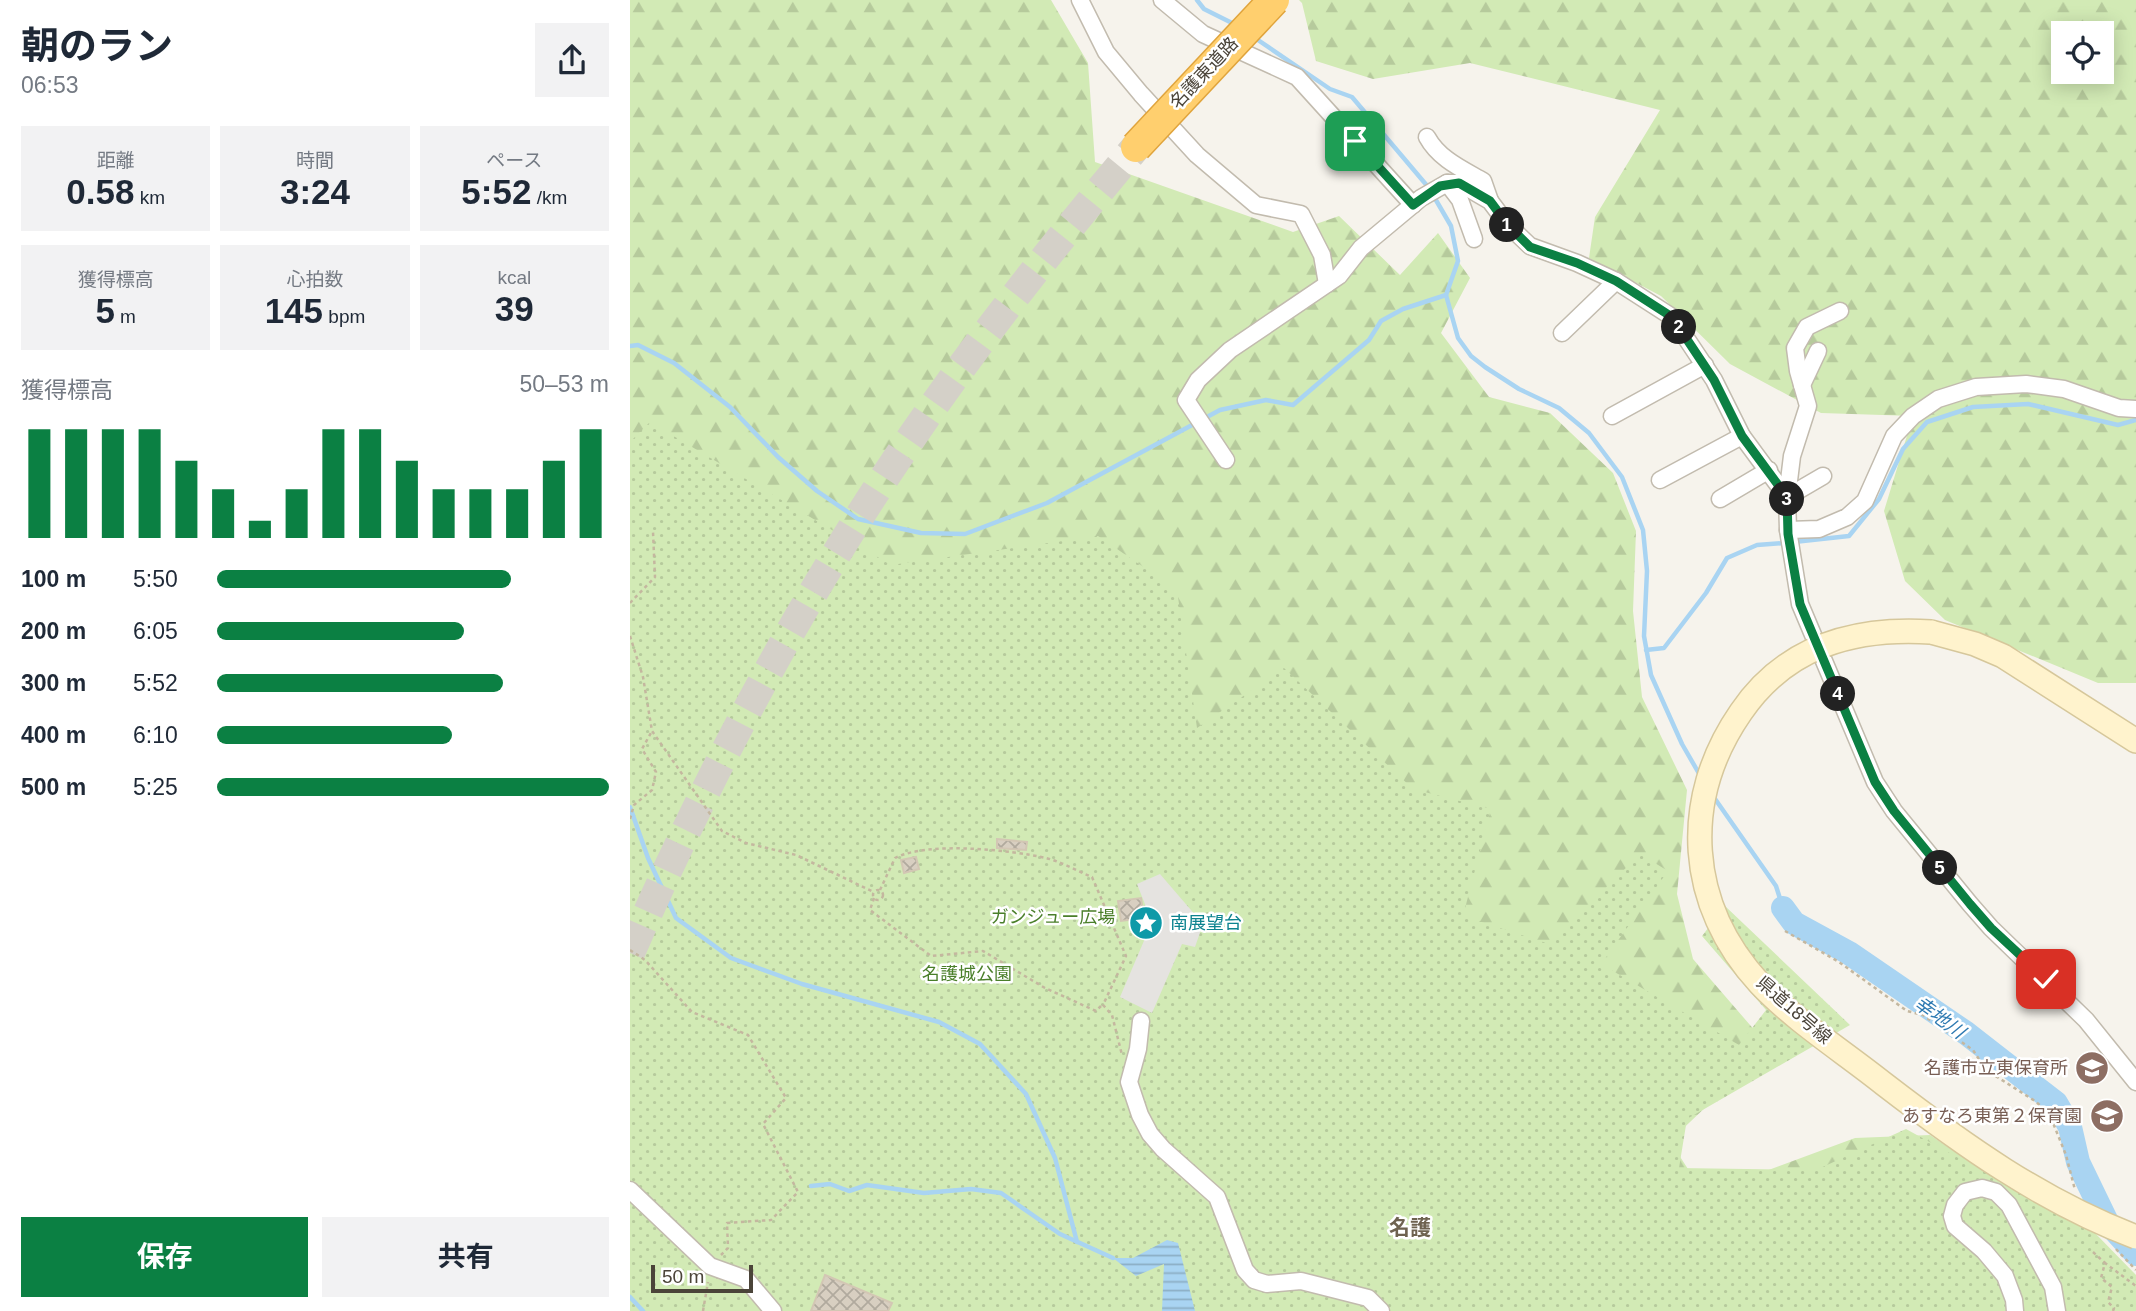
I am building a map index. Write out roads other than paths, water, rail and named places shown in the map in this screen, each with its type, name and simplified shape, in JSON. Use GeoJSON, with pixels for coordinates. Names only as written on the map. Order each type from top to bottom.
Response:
{"type":"FeatureCollection","features":[{"type":"Feature","properties":{"kind":"highway","name":"名護東道路"},"geometry":{"type":"LineString","coordinates":[[1136,147],[1273,0]]}},
{"type":"Feature","properties":{"kind":"main road","name":"県道18号線"},"geometry":{"type":"LineString","coordinates":[[2136,741],[2003,656],[1975,644],[1931,632],[1871,632],[1832,642],[1801,657],[1779,672],[1744,707],[1716,756],[1702,802],[1698,846],[1713,908],[1723,931],[1753,976],[1788,1009],[1931,1120],[2009,1174],[2081,1213],[2136,1237]]}},
{"type":"Feature","properties":{"kind":"street"},"geometry":{"type":"LineString","coordinates":[[1080,0],[1106,52],[1197,155],[1256,205],[1301,214],[1322,255],[1327,284]]}},
{"type":"Feature","properties":{"kind":"street"},"geometry":{"type":"LineString","coordinates":[[1162,0],[1203,34],[1297,78],[1417,202]]}},
{"type":"Feature","properties":{"kind":"street"},"geometry":{"type":"LineString","coordinates":[[1427,137],[1434,149],[1455,166],[1483,181],[1490,201],[1508,225],[1530,247],[1577,263],[1616,281],[1672,317],[1714,380],[1742,436],[1787,497]]}},
{"type":"Feature","properties":{"kind":"street"},"geometry":{"type":"LineString","coordinates":[[1226,460],[1186,400],[1198,380],[1230,350],[1339,276],[1362,248],[1443,184],[1459,183],[1490,201]]}},
{"type":"Feature","properties":{"kind":"street"},"geometry":{"type":"LineString","coordinates":[[1443,184],[1460,200],[1474,239]]}},
{"type":"Feature","properties":{"kind":"street"},"geometry":{"type":"LineString","coordinates":[[1562,333],[1616,281]]}},
{"type":"Feature","properties":{"kind":"street"},"geometry":{"type":"LineString","coordinates":[[1840,311],[1807,327],[1795,348],[1808,406],[1792,456],[1787,497],[1788,532],[1800,604],[1875,782],[1894,811],[1977,912],[2086,1020],[2136,1082]]}},
{"type":"Feature","properties":{"kind":"street"},"geometry":{"type":"LineString","coordinates":[[1802,385],[1818,351]]}},
{"type":"Feature","properties":{"kind":"street"},"geometry":{"type":"LineString","coordinates":[[1612,416],[1704,365]]}},
{"type":"Feature","properties":{"kind":"street"},"geometry":{"type":"LineString","coordinates":[[1788,532],[1819,529],[1847,517],[1866,501],[1894,436],[1913,416],[1938,400],[1976,387],[2025,384],[2064,389],[2119,408],[2136,409]]}},
{"type":"Feature","properties":{"kind":"street"},"geometry":{"type":"LineString","coordinates":[[1660,480],[1742,436]]}},
{"type":"Feature","properties":{"kind":"street"},"geometry":{"type":"LineString","coordinates":[[1720,499],[1769,470]]}},
{"type":"Feature","properties":{"kind":"street"},"geometry":{"type":"LineString","coordinates":[[1787,497],[1823,476]]}},
{"type":"Feature","properties":{"kind":"street"},"geometry":{"type":"LineString","coordinates":[[1141,1021],[1138,1049],[1129,1082],[1140,1115],[1150,1133],[1182,1168],[1217,1197],[1244,1270],[1254,1280],[1267,1284],[1301,1281],[1368,1298],[1381,1311]]}},
{"type":"Feature","properties":{"kind":"street"},"geometry":{"type":"LineString","coordinates":[[2015,1311],[2005,1276],[1984,1251],[1955,1226],[1952,1216],[1955,1205],[1965,1192],[1982,1188],[1996,1192],[2009,1205],[2053,1287],[2057,1311]]}},
{"type":"Feature","properties":{"kind":"street"},"geometry":{"type":"LineString","coordinates":[[630,1190],[710,1266],[746,1279],[773,1311]]}},
{"type":"Feature","properties":{"kind":"water"},"geometry":{"type":"Polygon","coordinates":[[[1167,1240],[1178,1243],[1195,1311],[1162,1311],[1164,1264],[1136,1276],[1113,1258],[1133,1258],[1167,1240]]]}},
{"type":"Feature","properties":{"kind":"waterway"},"geometry":{"type":"LineString","coordinates":[[1197,0],[1204,9],[1236,25]]}},
{"type":"Feature","properties":{"kind":"waterway"},"geometry":{"type":"LineString","coordinates":[[1252,36],[1330,89],[1352,97],[1429,188]]}},
{"type":"Feature","properties":{"kind":"waterway"},"geometry":{"type":"LineString","coordinates":[[1433,195],[1451,226],[1458,261],[1446,295],[1458,338],[1471,356],[1485,367],[1519,389],[1559,408],[1589,433],[1622,477],[1643,530],[1647,571],[1644,636],[1651,675],[1682,744],[1701,777]]}},
{"type":"Feature","properties":{"kind":"waterway"},"geometry":{"type":"LineString","coordinates":[[630,346],[638,345],[674,363],[730,407],[778,457],[817,491],[858,519],[921,533],[965,534],[1047,503],[1220,410],[1266,400],[1293,405],[1369,340],[1381,321],[1403,309],[1446,295]]}},
{"type":"Feature","properties":{"kind":"waterway"},"geometry":{"type":"LineString","coordinates":[[1794,542],[1849,536],[1879,499],[1903,449],[1927,422],[1973,407],[2028,404],[2118,425],[2136,420]]}},
{"type":"Feature","properties":{"kind":"waterway"},"geometry":{"type":"LineString","coordinates":[[1646,650],[1664,648],[1706,593],[1727,558],[1757,545],[1785,543]]}},
{"type":"Feature","properties":{"kind":"waterway"},"geometry":{"type":"LineString","coordinates":[[1713,796],[1776,886],[1783,908]]}},
{"type":"Feature","properties":{"kind":"waterway"},"geometry":{"type":"LineString","coordinates":[[630,807],[648,858],[676,918],[731,958],[802,984],[939,1022],[980,1044],[1026,1094],[1055,1158],[1077,1242]]}},
{"type":"Feature","properties":{"kind":"waterway","name":"幸地川"},"geometry":{"type":"LineString","coordinates":[[1783,908],[1794,923],[1849,953],[1966,1033],[2056,1103],[2070,1127],[2078,1162],[2107,1222],[2136,1254]]}},
{"type":"Feature","properties":{"kind":"waterway"},"geometry":{"type":"LineString","coordinates":[[811,1186],[830,1184],[849,1191],[867,1185],[924,1193],[971,1189],[1001,1193],[1060,1234],[1113,1258]]}},
{"type":"Feature","properties":{"kind":"waterway"},"geometry":{"type":"LineString","coordinates":[[630,1297],[643,1311]]}},
{"type":"Feature","properties":{"kind":"tunnel"},"geometry":{"type":"LineString","coordinates":[[630,953],[683,837],[740,723],[834,557],[899,456],[996,321],[1136,147]]}},
{"type":"Feature","properties":{"kind":"place","name":"南展望台"},"geometry":{"type":"Point","coordinates":[1146,923]}},
{"type":"Feature","properties":{"kind":"place","name":"名護市立東保育所"},"geometry":{"type":"Point","coordinates":[2092,1068]}},
{"type":"Feature","properties":{"kind":"place","name":"あすなろ東第２保育園"},"geometry":{"type":"Point","coordinates":[2107,1116]}},
{"type":"Feature","properties":{"kind":"district","name":"名護"},"geometry":{"type":"Point","coordinates":[1410,1228]}},
{"type":"Feature","properties":{"kind":"park label","name":"ガンジュー広場"},"geometry":{"type":"Point","coordinates":[1053,917]}},
{"type":"Feature","properties":{"kind":"park label","name":"名護城公園"},"geometry":{"type":"Point","coordinates":[967,974]}}]}
